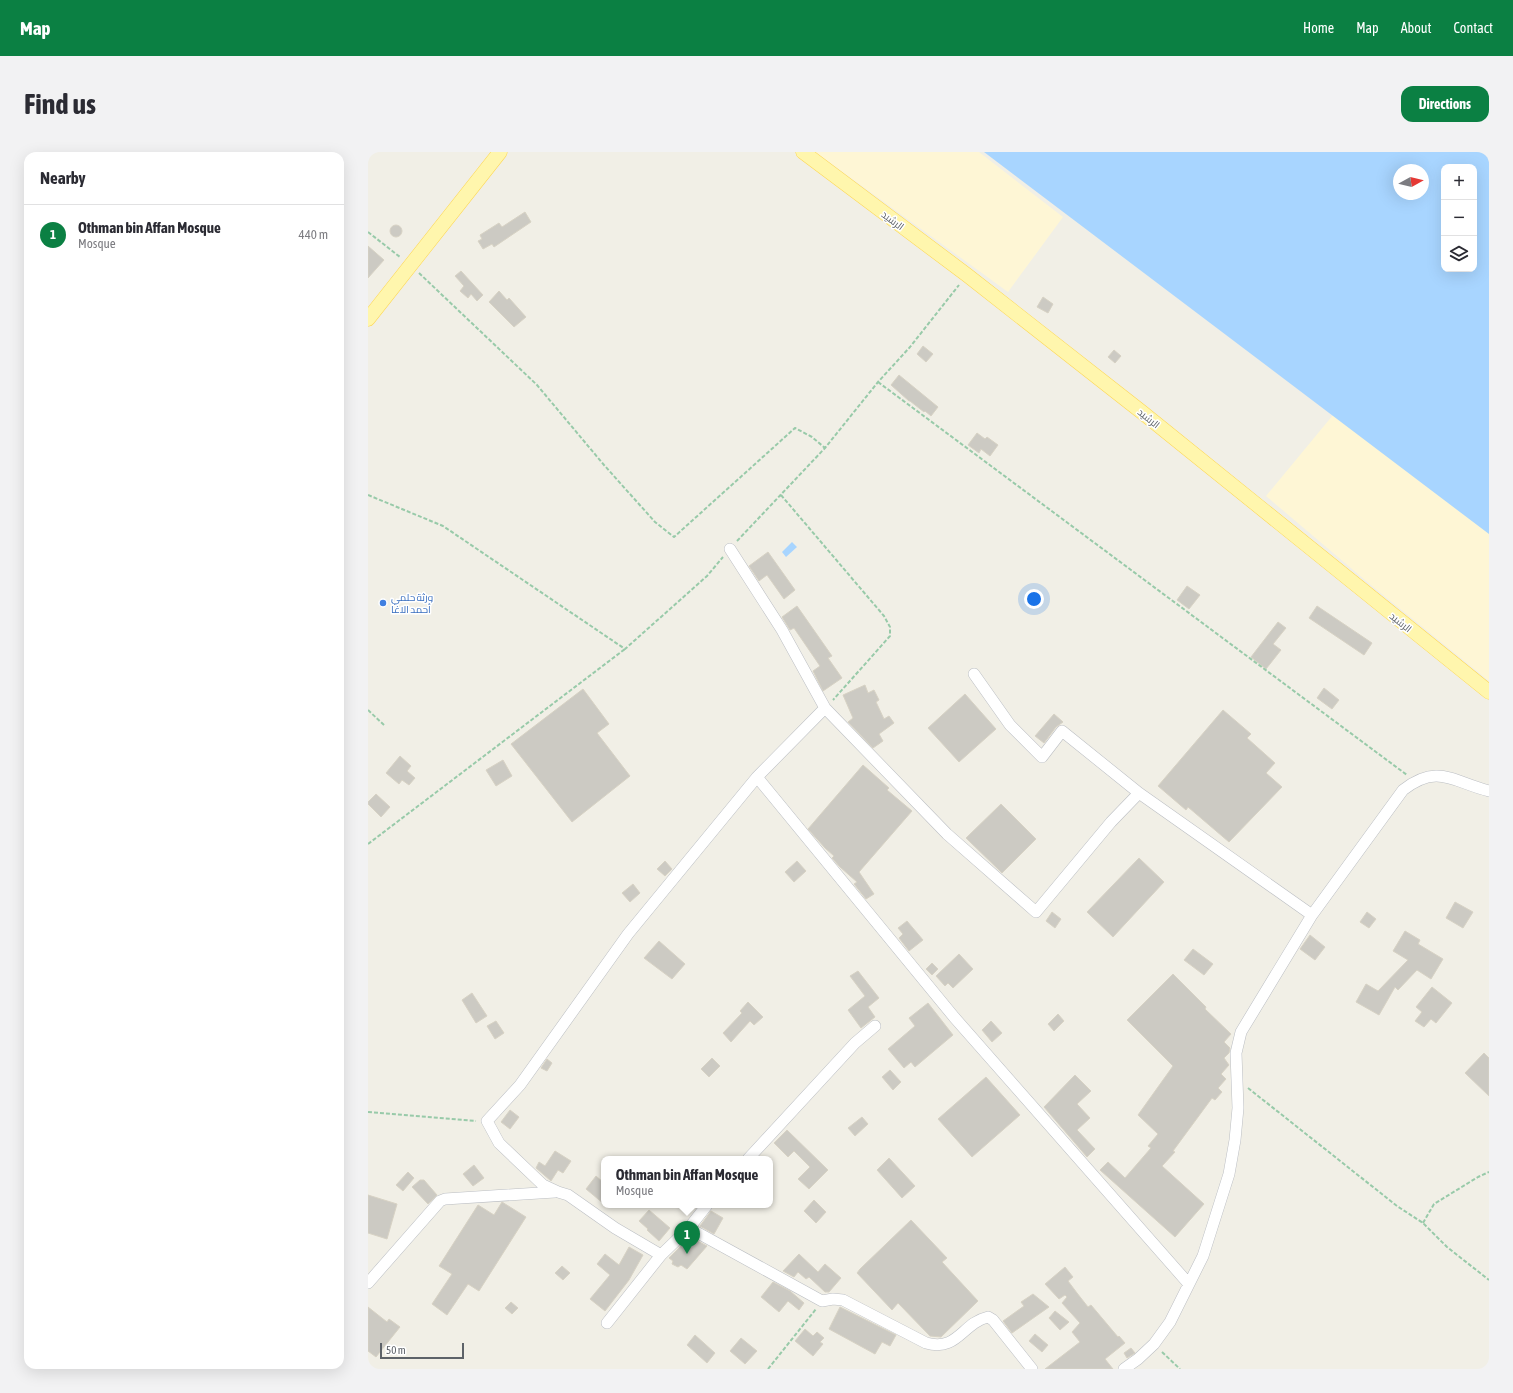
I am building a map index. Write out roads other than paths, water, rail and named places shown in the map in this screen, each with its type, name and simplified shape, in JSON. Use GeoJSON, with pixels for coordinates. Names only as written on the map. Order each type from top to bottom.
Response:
{"type":"FeatureCollection","features":[{"type":"Feature","properties":{"kind":"main road"},"geometry":{"type":"LineString","coordinates":[[368,319],[500,152]]}},
{"type":"Feature","properties":{"kind":"main road","name":"الرشيد"},"geometry":{"type":"LineString","coordinates":[[803,152],[967,275],[1179,442],[1489,692]]}},
{"type":"Feature","properties":{"kind":"street"},"geometry":{"type":"LineString","coordinates":[[730,549],[782,630],[825,708],[947,834],[1036,912],[1111,822],[1139,793]]}},
{"type":"Feature","properties":{"kind":"street"},"geometry":{"type":"LineString","coordinates":[[974,674],[1010,725],[1042,757],[1062,731],[1139,793],[1312,915]]}},
{"type":"Feature","properties":{"kind":"street"},"geometry":{"type":"LineString","coordinates":[[661,1255],[615,1228],[568,1195],[543,1185],[499,1143],[487,1122],[520,1085],[628,934],[757,778],[825,708]]}},
{"type":"Feature","properties":{"kind":"street"},"geometry":{"type":"LineString","coordinates":[[1124,1369],[1138,1359],[1154,1344],[1170,1322],[1188,1283],[1203,1256],[1229,1174],[1235,1140],[1238,1108],[1236,1053],[1241,1032],[1312,915],[1403,790],[1414,781],[1428,776],[1440,775],[1489,791]]}},
{"type":"Feature","properties":{"kind":"street"},"geometry":{"type":"LineString","coordinates":[[757,778],[954,1017],[1188,1283]]}},
{"type":"Feature","properties":{"kind":"street"},"geometry":{"type":"LineString","coordinates":[[751,1156],[855,1043],[875,1026]]}},
{"type":"Feature","properties":{"kind":"street"},"geometry":{"type":"LineString","coordinates":[[368,1283],[440,1201],[445,1199],[558,1192]]}},
{"type":"Feature","properties":{"kind":"street"},"geometry":{"type":"LineString","coordinates":[[607,1323],[661,1255],[689,1228],[705,1208]]}},
{"type":"Feature","properties":{"kind":"street"},"geometry":{"type":"LineString","coordinates":[[689,1228],[822,1301],[832,1299],[843,1300],[926,1343],[936,1346],[952,1341],[981,1318],[988,1317],[993,1320],[1032,1369]]}},
{"type":"Feature","properties":{"kind":"water"},"geometry":{"type":"Polygon","coordinates":[[[984,152],[1489,152],[1489,534],[984,152]]]}},
{"type":"Feature","properties":{"kind":"water"},"geometry":{"type":"Polygon","coordinates":[[[792,542],[797,547],[786,557],[782,552],[792,542]]]}},
{"type":"Feature","properties":{"kind":"place","name":"ورثة حلمي أحمد الاغا"},"geometry":{"type":"Point","coordinates":[383,603]}},
{"type":"Feature","properties":{"kind":"place","name":"Othman bin Affan Mosque"},"geometry":{"type":"Point","coordinates":[687,1254]}}]}
